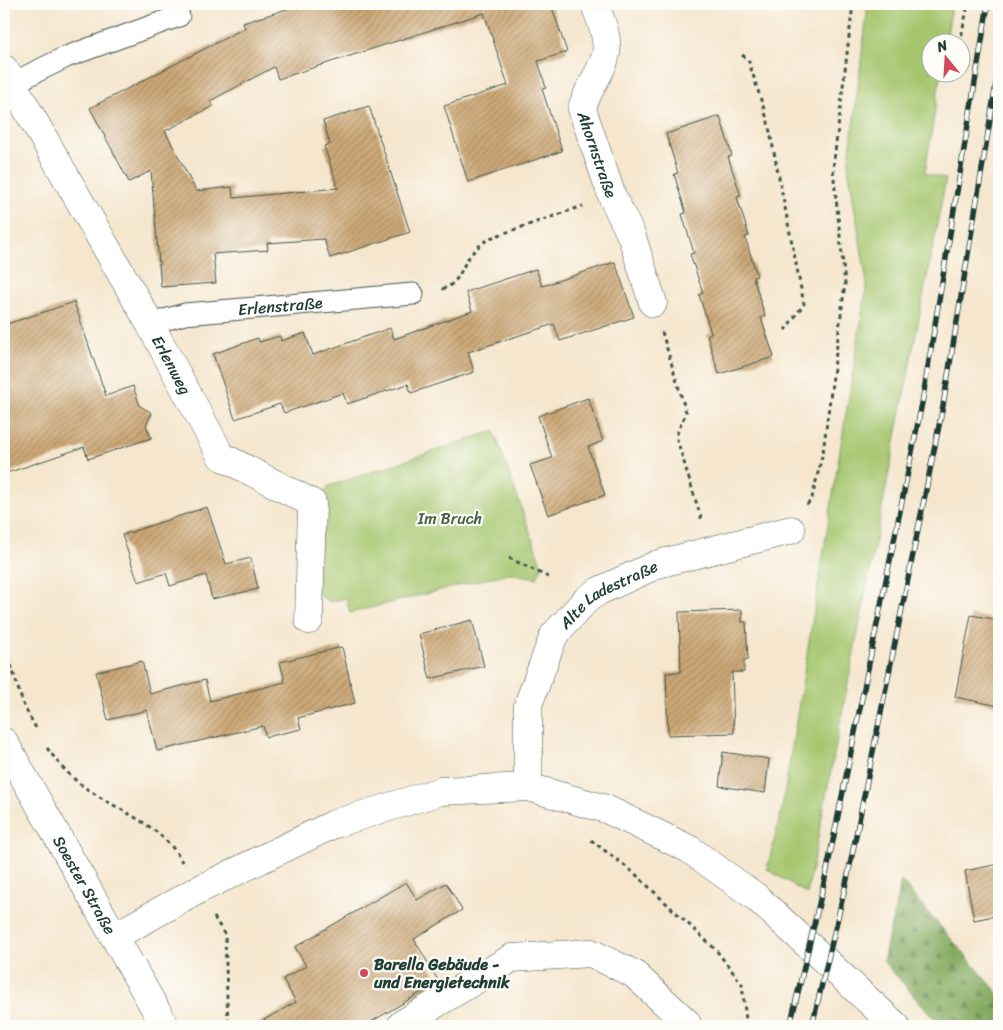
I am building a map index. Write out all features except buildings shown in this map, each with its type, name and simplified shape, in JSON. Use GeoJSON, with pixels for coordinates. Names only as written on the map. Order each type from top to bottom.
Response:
{"type":"FeatureCollection","features":[{"type":"Feature","properties":{"kind":"street","name":"Ahornstraße"},"geometry":{"type":"LineString","coordinates":[[595,4],[604,31],[606,55],[582,109],[612,196],[632,237],[653,303]]}},
{"type":"Feature","properties":{"kind":"street","name":"Erlenweg"},"geometry":{"type":"LineString","coordinates":[[7,77],[150,324],[221,456],[312,504],[309,620]]}},
{"type":"Feature","properties":{"kind":"street","name":"Alte Ladestraße"},"geometry":{"type":"LineString","coordinates":[[528,787],[528,705],[554,635],[587,599],[599,590],[658,564],[791,530]]}},
{"type":"Feature","properties":{"kind":"street","name":"Soester Straße"},"geometry":{"type":"LineString","coordinates":[[4,742],[165,1026]]}},
{"type":"Feature","properties":{"kind":"street"},"geometry":{"type":"LineString","coordinates":[[115,936],[198,890],[334,824],[442,791],[528,787],[606,809],[689,849],[756,897],[896,1026]]}},
{"type":"Feature","properties":{"kind":"street"},"geometry":{"type":"LineString","coordinates":[[402,1024],[512,958],[591,953],[634,974],[688,1026]]}},
{"type":"Feature","properties":{"kind":"lane","name":"Erlenweg"},"geometry":{"type":"LineString","coordinates":[[7,77],[180,16]]}},
{"type":"Feature","properties":{"kind":"lane","name":"Erlenstraße"},"geometry":{"type":"LineString","coordinates":[[150,324],[185,314],[413,294]]}},
{"type":"Feature","properties":{"kind":"path"},"geometry":{"type":"LineString","coordinates":[[791,530],[812,498],[823,452],[844,284],[833,170],[853,4]]}},
{"type":"Feature","properties":{"kind":"path"},"geometry":{"type":"LineString","coordinates":[[962,32],[968,4]]}},
{"type":"Feature","properties":{"kind":"path"},"geometry":{"type":"LineString","coordinates":[[742,55],[748,59],[768,122],[804,304],[785,330]]}},
{"type":"Feature","properties":{"kind":"path"},"geometry":{"type":"LineString","coordinates":[[413,294],[450,287],[460,276],[468,258],[478,246],[490,238],[612,196]]}},
{"type":"Feature","properties":{"kind":"path"},"geometry":{"type":"LineString","coordinates":[[653,303],[686,412],[676,436],[711,550]]}},
{"type":"Feature","properties":{"kind":"path"},"geometry":{"type":"LineString","coordinates":[[509,558],[548,577]]}},
{"type":"Feature","properties":{"kind":"path"},"geometry":{"type":"LineString","coordinates":[[4,642],[23,704],[40,735]]}},
{"type":"Feature","properties":{"kind":"path"},"geometry":{"type":"LineString","coordinates":[[4,658],[10,662]]}},
{"type":"Feature","properties":{"kind":"path"},"geometry":{"type":"LineString","coordinates":[[44,742],[78,782],[160,833],[177,852],[225,935],[228,1026]]}},
{"type":"Feature","properties":{"kind":"path"},"geometry":{"type":"LineString","coordinates":[[586,836],[633,872],[716,950],[742,984],[745,1026]]}},
{"type":"Feature","properties":{"kind":"green space"},"geometry":{"type":"Polygon","coordinates":[[[868,4],[952,4],[948,32],[920,32],[920,82],[940,82],[925,173],[946,179],[807,894],[767,869],[782,808],[867,284],[848,167],[868,4]]]}},
{"type":"Feature","properties":{"kind":"green space","name":"Im Bruch"},"geometry":{"type":"Polygon","coordinates":[[[494,431],[542,566],[537,578],[509,573],[350,613],[346,598],[331,602],[317,594],[320,495],[329,486],[494,431]]]}},
{"type":"Feature","properties":{"kind":"green space"},"geometry":{"type":"Polygon","coordinates":[[[901,881],[999,994],[999,1026],[941,1026],[883,961],[901,881]]]}},
{"type":"Feature","properties":{"kind":"railway"},"geometry":{"type":"LineString","coordinates":[[790,1026],[827,870],[922,403],[988,4]]}},
{"type":"Feature","properties":{"kind":"railway"},"geometry":{"type":"LineString","coordinates":[[812,1026],[848,875],[943,406],[999,66]]}},
{"type":"Feature","properties":{"kind":"place","name":"Barella Gebäude - und Energietechnik"},"geometry":{"type":"Point","coordinates":[364,973]}}]}
